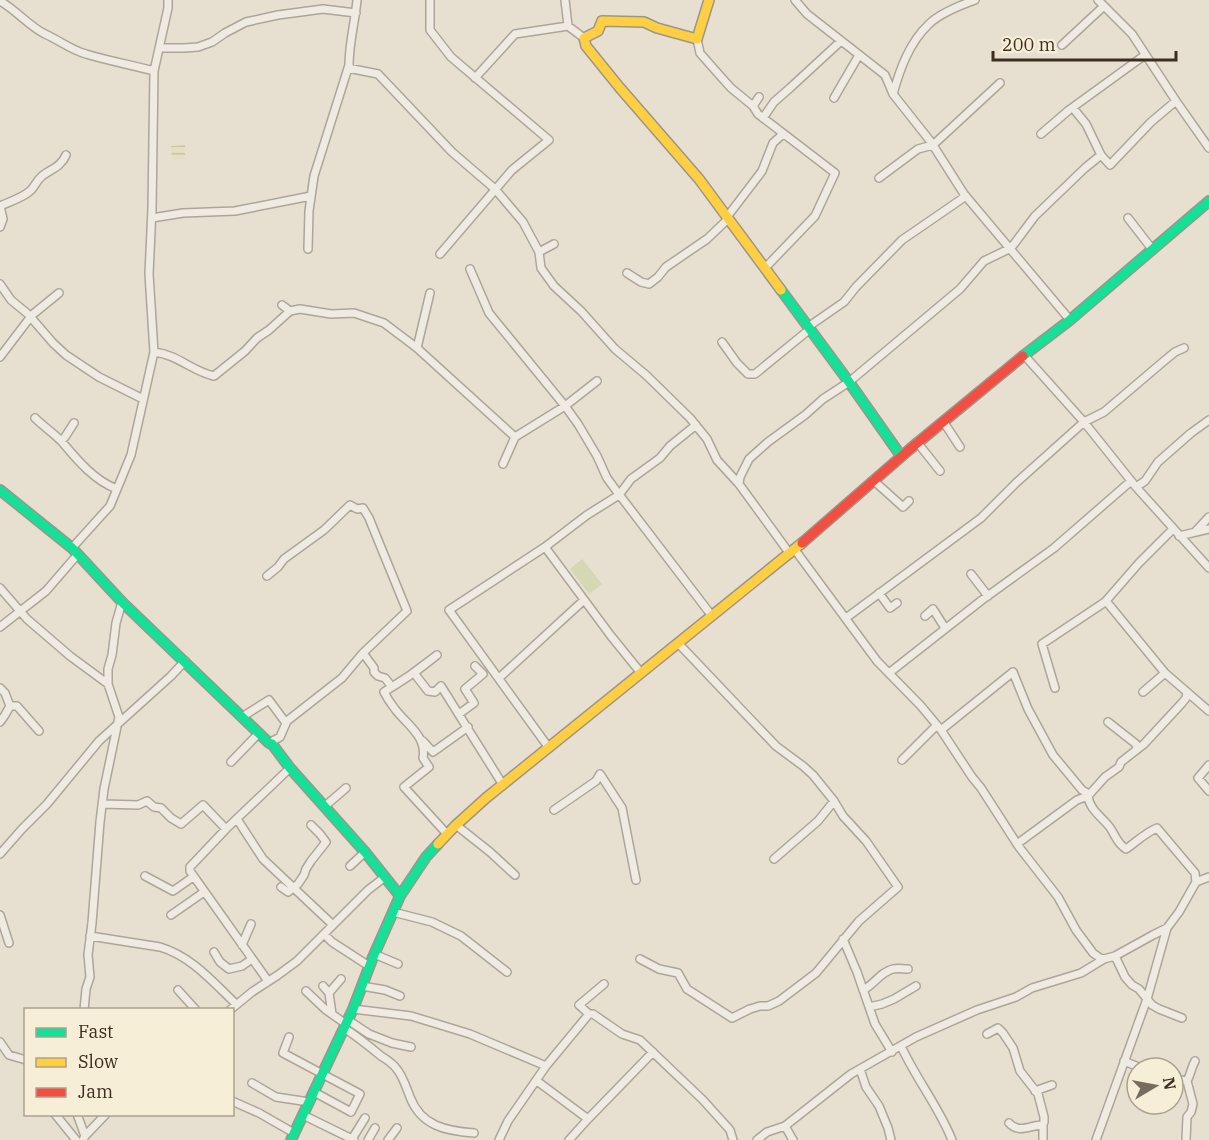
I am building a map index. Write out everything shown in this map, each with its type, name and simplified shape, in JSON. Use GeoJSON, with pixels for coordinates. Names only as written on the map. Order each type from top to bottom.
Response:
{"type":"FeatureCollection","features":[{"type":"Feature","properties":{"kind":"main road"},"geometry":{"type":"LineString","coordinates":[[709,0],[697,39],[644,22],[602,21],[598,31],[584,38],[586,46],[699,179],[901,456]]}},
{"type":"Feature","properties":{"kind":"main road"},"geometry":{"type":"LineString","coordinates":[[293,1137],[353,1009],[400,896],[426,857],[447,834],[503,784],[793,552],[917,442],[1070,320],[1209,201]]}},
{"type":"Feature","properties":{"kind":"main road"},"geometry":{"type":"LineString","coordinates":[[0,490],[75,551],[122,602],[272,744],[400,896]]}},
{"type":"Feature","properties":{"kind":"street"},"geometry":{"type":"LineString","coordinates":[[0,627],[46,591],[110,506],[131,455],[154,352],[149,274],[154,71],[168,0]]}},
{"type":"Feature","properties":{"kind":"street"},"geometry":{"type":"LineString","coordinates":[[308,249],[314,176],[348,68],[357,0]]}},
{"type":"Feature","properties":{"kind":"street"},"geometry":{"type":"LineString","coordinates":[[430,0],[430,30],[451,57],[549,140],[512,170],[440,254]]}},
{"type":"Feature","properties":{"kind":"street"},"geometry":{"type":"LineString","coordinates":[[565,0],[567,26]]}},
{"type":"Feature","properties":{"kind":"street"},"geometry":{"type":"LineString","coordinates":[[795,0],[807,14],[885,75],[893,94],[933,145],[966,196],[1070,320]]}},
{"type":"Feature","properties":{"kind":"street"},"geometry":{"type":"LineString","coordinates":[[893,94],[900,69],[912,46],[930,23],[958,6],[975,0]]}},
{"type":"Feature","properties":{"kind":"street"},"geometry":{"type":"LineString","coordinates":[[0,1],[43,33],[85,54],[154,71]]}},
{"type":"Feature","properties":{"kind":"street"},"geometry":{"type":"LineString","coordinates":[[1062,45],[1101,3],[1132,34],[1209,148]]}},
{"type":"Feature","properties":{"kind":"street"},"geometry":{"type":"LineString","coordinates":[[159,48],[198,47],[212,42],[246,22],[278,15],[323,9],[356,13]]}},
{"type":"Feature","properties":{"kind":"street"},"geometry":{"type":"LineString","coordinates":[[475,78],[515,34],[567,26],[584,38]]}},
{"type":"Feature","properties":{"kind":"street"},"geometry":{"type":"LineString","coordinates":[[697,39],[700,53],[731,88],[753,106],[758,114],[836,173],[815,216],[765,268]]}},
{"type":"Feature","properties":{"kind":"street"},"geometry":{"type":"LineString","coordinates":[[763,118],[774,102],[842,41]]}},
{"type":"Feature","properties":{"kind":"street"},"geometry":{"type":"LineString","coordinates":[[834,98],[859,55]]}},
{"type":"Feature","properties":{"kind":"street"},"geometry":{"type":"LineString","coordinates":[[1041,134],[1072,108],[1145,55]]}},
{"type":"Feature","properties":{"kind":"street"},"geometry":{"type":"LineString","coordinates":[[348,68],[378,74],[452,152],[495,189],[524,222],[539,252],[542,268],[554,286],[581,311],[615,349],[667,394],[696,425],[707,439],[717,460],[739,484],[846,618],[871,653],[939,727],[1017,844],[1058,897],[1087,946],[1093,953],[1104,959]]}},
{"type":"Feature","properties":{"kind":"street"},"geometry":{"type":"LineString","coordinates":[[879,177],[918,149],[933,145],[1000,83]]}},
{"type":"Feature","properties":{"kind":"street"},"geometry":{"type":"LineString","coordinates":[[753,106],[759,97]]}},
{"type":"Feature","properties":{"kind":"street"},"geometry":{"type":"LineString","coordinates":[[1072,108],[1086,124],[1101,155],[1110,165],[1151,122],[1176,101]]}},
{"type":"Feature","properties":{"kind":"street"},"geometry":{"type":"LineString","coordinates":[[627,273],[649,284],[666,267],[707,239],[728,218],[762,171],[773,143],[783,134]]}},
{"type":"Feature","properties":{"kind":"street"},"geometry":{"type":"LineString","coordinates":[[739,484],[749,459],[823,399],[849,382],[960,289],[984,261],[1011,248],[1035,216],[1101,155]]}},
{"type":"Feature","properties":{"kind":"street"},"geometry":{"type":"LineString","coordinates":[[0,227],[3,219],[0,206],[28,192],[39,179],[59,166],[66,156]]}},
{"type":"Feature","properties":{"kind":"street"},"geometry":{"type":"LineString","coordinates":[[152,218],[183,213],[235,211],[311,195]]}},
{"type":"Feature","properties":{"kind":"street"},"geometry":{"type":"LineString","coordinates":[[722,342],[748,374],[755,374],[844,302],[902,240],[966,196]]}},
{"type":"Feature","properties":{"kind":"street"},"geometry":{"type":"LineString","coordinates":[[1128,218],[1152,249]]}},
{"type":"Feature","properties":{"kind":"street"},"geometry":{"type":"LineString","coordinates":[[539,252],[554,244]]}},
{"type":"Feature","properties":{"kind":"street"},"geometry":{"type":"LineString","coordinates":[[470,269],[489,313],[565,406],[583,432],[607,478],[712,616]]}},
{"type":"Feature","properties":{"kind":"street"},"geometry":{"type":"LineString","coordinates":[[0,284],[11,300],[66,355],[99,377],[143,399]]}},
{"type":"Feature","properties":{"kind":"street"},"geometry":{"type":"LineString","coordinates":[[0,357],[39,308],[59,292]]}},
{"type":"Feature","properties":{"kind":"street"},"geometry":{"type":"LineString","coordinates":[[417,348],[430,293]]}},
{"type":"Feature","properties":{"kind":"street"},"geometry":{"type":"LineString","coordinates":[[282,305],[290,311]]}},
{"type":"Feature","properties":{"kind":"street"},"geometry":{"type":"LineString","coordinates":[[154,352],[165,353],[204,374],[214,376],[290,311],[300,309],[331,314],[354,314],[384,323],[417,348],[515,437]]}},
{"type":"Feature","properties":{"kind":"street"},"geometry":{"type":"LineString","coordinates":[[846,618],[981,518],[1084,422],[1104,412],[1175,352],[1184,348]]}},
{"type":"Feature","properties":{"kind":"street"},"geometry":{"type":"LineString","coordinates":[[1024,355],[1209,568]]}},
{"type":"Feature","properties":{"kind":"street"},"geometry":{"type":"LineString","coordinates":[[503,464],[515,437],[565,406],[597,381]]}},
{"type":"Feature","properties":{"kind":"street"},"geometry":{"type":"LineString","coordinates":[[35,418],[86,468],[106,484],[117,489]]}},
{"type":"Feature","properties":{"kind":"street"},"geometry":{"type":"LineString","coordinates":[[889,673],[945,628],[1054,548],[1134,484],[1145,481],[1158,462],[1209,420]]}},
{"type":"Feature","properties":{"kind":"street"},"geometry":{"type":"LineString","coordinates":[[944,421],[960,447]]}},
{"type":"Feature","properties":{"kind":"street"},"geometry":{"type":"LineString","coordinates":[[61,441],[74,423]]}},
{"type":"Feature","properties":{"kind":"street"},"geometry":{"type":"LineString","coordinates":[[549,748],[449,610],[619,495],[631,480],[660,458],[670,446],[696,425]]}},
{"type":"Feature","properties":{"kind":"street"},"geometry":{"type":"LineString","coordinates":[[917,442],[940,471]]}},
{"type":"Feature","properties":{"kind":"street"},"geometry":{"type":"LineString","coordinates":[[873,480],[903,507],[909,501]]}},
{"type":"Feature","properties":{"kind":"street"},"geometry":{"type":"LineString","coordinates":[[267,576],[284,559],[324,530],[350,505],[357,509],[363,508],[407,610],[363,653],[342,678],[286,723],[280,736],[269,743]]}},
{"type":"Feature","properties":{"kind":"street"},"geometry":{"type":"LineString","coordinates":[[1196,531],[1209,517]]}},
{"type":"Feature","properties":{"kind":"street"},"geometry":{"type":"LineString","coordinates":[[1055,688],[1042,644],[1106,601],[1139,562],[1173,529]]}},
{"type":"Feature","properties":{"kind":"street"},"geometry":{"type":"LineString","coordinates":[[1179,536],[1209,529]]}},
{"type":"Feature","properties":{"kind":"street"},"geometry":{"type":"LineString","coordinates":[[545,547],[641,673]]}},
{"type":"Feature","properties":{"kind":"street"},"geometry":{"type":"LineString","coordinates":[[971,574],[988,596]]}},
{"type":"Feature","properties":{"kind":"street"},"geometry":{"type":"LineString","coordinates":[[0,588],[27,619],[70,656],[108,684]]}},
{"type":"Feature","properties":{"kind":"street"},"geometry":{"type":"LineString","coordinates":[[879,593],[890,608],[897,603]]}},
{"type":"Feature","properties":{"kind":"street"},"geometry":{"type":"LineString","coordinates":[[495,687],[500,679],[584,600]]}},
{"type":"Feature","properties":{"kind":"street"},"geometry":{"type":"LineString","coordinates":[[1106,601],[1165,673],[1209,711]]}},
{"type":"Feature","properties":{"kind":"street"},"geometry":{"type":"LineString","coordinates":[[84,1008],[90,977],[88,955],[98,843],[119,717],[108,684],[108,669],[122,602]]}},
{"type":"Feature","properties":{"kind":"street"},"geometry":{"type":"LineString","coordinates":[[925,616],[933,609],[945,628]]}},
{"type":"Feature","properties":{"kind":"street"},"geometry":{"type":"LineString","coordinates":[[640,959],[658,969],[678,974],[687,989],[732,1018],[750,1009],[768,1006],[816,973],[858,921],[898,887],[866,842],[813,776],[776,746],[678,643]]}},
{"type":"Feature","properties":{"kind":"street"},"geometry":{"type":"LineString","coordinates":[[363,653],[374,668],[374,672],[385,678],[392,687],[437,655],[414,673],[428,691],[435,692],[441,686],[503,784]]}},
{"type":"Feature","properties":{"kind":"street"},"geometry":{"type":"LineString","coordinates":[[0,854],[47,804],[93,747],[147,699],[185,661]]}},
{"type":"Feature","properties":{"kind":"street"},"geometry":{"type":"LineString","coordinates":[[459,714],[474,702],[465,689],[483,674],[475,666]]}},
{"type":"Feature","properties":{"kind":"street"},"geometry":{"type":"LineString","coordinates":[[902,760],[939,727],[1013,672],[1028,710],[1053,755],[1070,777],[1089,795]]}},
{"type":"Feature","properties":{"kind":"street"},"geometry":{"type":"LineString","coordinates":[[1143,692],[1165,673]]}},
{"type":"Feature","properties":{"kind":"street"},"geometry":{"type":"LineString","coordinates":[[409,676],[384,692],[395,710],[433,752],[468,727]]}},
{"type":"Feature","properties":{"kind":"street"},"geometry":{"type":"LineString","coordinates":[[0,688],[5,693],[10,706],[0,722]]}},
{"type":"Feature","properties":{"kind":"street"},"geometry":{"type":"LineString","coordinates":[[1017,844],[1077,800],[1089,795],[1105,777],[1119,767],[1121,762],[1144,744],[1182,703],[1187,692]]}},
{"type":"Feature","properties":{"kind":"street"},"geometry":{"type":"LineString","coordinates":[[242,717],[269,700],[286,723]]}},
{"type":"Feature","properties":{"kind":"street"},"geometry":{"type":"LineString","coordinates":[[10,706],[16,706],[39,731]]}},
{"type":"Feature","properties":{"kind":"street"},"geometry":{"type":"LineString","coordinates":[[1108,722],[1136,744],[1137,748]]}},
{"type":"Feature","properties":{"kind":"street"},"geometry":{"type":"LineString","coordinates":[[231,762],[259,733]]}},
{"type":"Feature","properties":{"kind":"street"},"geometry":{"type":"LineString","coordinates":[[421,739],[425,751],[423,758],[429,767],[404,787],[447,834]]}},
{"type":"Feature","properties":{"kind":"street"},"geometry":{"type":"LineString","coordinates":[[1209,765],[1198,778],[1209,791]]}},
{"type":"Feature","properties":{"kind":"street"},"geometry":{"type":"LineString","coordinates":[[268,981],[193,877],[190,867],[290,768]]}},
{"type":"Feature","properties":{"kind":"street"},"geometry":{"type":"LineString","coordinates":[[554,810],[596,781],[600,774],[622,808],[636,880]]}},
{"type":"Feature","properties":{"kind":"street"},"geometry":{"type":"LineString","coordinates":[[324,807],[346,788]]}},
{"type":"Feature","properties":{"kind":"street"},"geometry":{"type":"LineString","coordinates":[[1089,795],[1088,801],[1108,825],[1120,846],[1126,849],[1156,828],[1196,873],[1196,882],[1167,928],[1147,999],[1096,1140]]}},
{"type":"Feature","properties":{"kind":"street"},"geometry":{"type":"LineString","coordinates":[[103,804],[138,805],[147,801],[154,807],[161,808],[181,824],[203,805],[226,829]]}},
{"type":"Feature","properties":{"kind":"street"},"geometry":{"type":"LineString","coordinates":[[774,859],[818,821],[834,801]]}},
{"type":"Feature","properties":{"kind":"street"},"geometry":{"type":"LineString","coordinates":[[237,819],[263,859],[333,926]]}},
{"type":"Feature","properties":{"kind":"street"},"geometry":{"type":"LineString","coordinates":[[281,887],[288,892],[294,888],[326,842],[311,825]]}},
{"type":"Feature","properties":{"kind":"street"},"geometry":{"type":"LineString","coordinates":[[456,825],[515,875]]}},
{"type":"Feature","properties":{"kind":"street"},"geometry":{"type":"LineString","coordinates":[[350,866],[365,852]]}},
{"type":"Feature","properties":{"kind":"street"},"geometry":{"type":"LineString","coordinates":[[145,876],[173,891],[193,877]]}},
{"type":"Feature","properties":{"kind":"street"},"geometry":{"type":"LineString","coordinates":[[232,1008],[297,961],[368,890],[385,877]]}},
{"type":"Feature","properties":{"kind":"street"},"geometry":{"type":"LineString","coordinates":[[1196,882],[1209,877]]}},
{"type":"Feature","properties":{"kind":"street"},"geometry":{"type":"LineString","coordinates":[[171,915],[204,892]]}},
{"type":"Feature","properties":{"kind":"street"},"geometry":{"type":"LineString","coordinates":[[393,912],[432,922],[461,936],[507,972]]}},
{"type":"Feature","properties":{"kind":"street"},"geometry":{"type":"LineString","coordinates":[[0,915],[9,943]]}},
{"type":"Feature","properties":{"kind":"street"},"geometry":{"type":"LineString","coordinates":[[242,945],[251,924]]}},
{"type":"Feature","properties":{"kind":"street"},"geometry":{"type":"LineString","coordinates":[[757,1140],[767,1132],[785,1126],[860,1069],[922,1034],[977,1010],[1016,997],[1032,988],[1081,973],[1167,928]]}},
{"type":"Feature","properties":{"kind":"street"},"geometry":{"type":"LineString","coordinates":[[324,934],[332,942],[369,966]]}},
{"type":"Feature","properties":{"kind":"street"},"geometry":{"type":"LineString","coordinates":[[90,936],[170,950],[193,963],[236,1004]]}},
{"type":"Feature","properties":{"kind":"street"},"geometry":{"type":"LineString","coordinates":[[843,939],[875,1024],[892,1052]]}},
{"type":"Feature","properties":{"kind":"street"},"geometry":{"type":"LineString","coordinates":[[214,952],[220,962],[229,969],[242,966],[252,959]]}},
{"type":"Feature","properties":{"kind":"street"},"geometry":{"type":"LineString","coordinates":[[374,954],[398,964]]}},
{"type":"Feature","properties":{"kind":"street"},"geometry":{"type":"LineString","coordinates":[[1115,956],[1125,977],[1147,999],[1159,1009],[1182,1018]]}},
{"type":"Feature","properties":{"kind":"street"},"geometry":{"type":"LineString","coordinates":[[863,990],[871,987],[880,976],[894,968],[909,969]]}},
{"type":"Feature","properties":{"kind":"street"},"geometry":{"type":"LineString","coordinates":[[329,993],[341,979]]}},
{"type":"Feature","properties":{"kind":"street"},"geometry":{"type":"LineString","coordinates":[[604,984],[579,1005],[589,1014],[593,1014],[622,1034],[640,1040],[704,1100],[730,1130],[733,1140]]}},
{"type":"Feature","properties":{"kind":"street"},"geometry":{"type":"LineString","coordinates":[[323,986],[329,993],[332,1014]]}},
{"type":"Feature","properties":{"kind":"street"},"geometry":{"type":"LineString","coordinates":[[362,986],[385,990],[400,996]]}},
{"type":"Feature","properties":{"kind":"street"},"geometry":{"type":"LineString","coordinates":[[869,1007],[894,999],[916,986]]}},
{"type":"Feature","properties":{"kind":"street"},"geometry":{"type":"LineString","coordinates":[[178,990],[194,1008]]}},
{"type":"Feature","properties":{"kind":"street"},"geometry":{"type":"LineString","coordinates":[[306,991],[396,1067],[411,1100],[424,1119],[456,1132],[474,1133]]}},
{"type":"Feature","properties":{"kind":"street"},"geometry":{"type":"LineString","coordinates":[[353,1009],[411,1016],[470,1034],[546,1066]]}},
{"type":"Feature","properties":{"kind":"street"},"geometry":{"type":"LineString","coordinates":[[499,1140],[508,1121],[546,1066],[589,1014]]}},
{"type":"Feature","properties":{"kind":"street"},"geometry":{"type":"LineString","coordinates":[[346,1024],[392,1043],[411,1047]]}},
{"type":"Feature","properties":{"kind":"street"},"geometry":{"type":"LineString","coordinates":[[987,1034],[998,1028],[1012,1047],[1020,1071],[1035,1091],[1044,1117],[1043,1140]]}},
{"type":"Feature","properties":{"kind":"street"},"geometry":{"type":"LineString","coordinates":[[289,1037],[283,1053],[360,1094],[351,1112],[314,1092]]}},
{"type":"Feature","properties":{"kind":"street"},"geometry":{"type":"LineString","coordinates":[[0,1042],[9,1055],[24,1059]]}},
{"type":"Feature","properties":{"kind":"street"},"geometry":{"type":"LineString","coordinates":[[902,1046],[952,1140]]}},
{"type":"Feature","properties":{"kind":"street"},"geometry":{"type":"LineString","coordinates":[[570,1140],[653,1052]]}},
{"type":"Feature","properties":{"kind":"street"},"geometry":{"type":"LineString","coordinates":[[1186,1140],[1187,1117],[1193,1104],[1187,1081],[1195,1061]]}},
{"type":"Feature","properties":{"kind":"street"},"geometry":{"type":"LineString","coordinates":[[860,1069],[866,1087],[879,1106],[891,1140]]}},
{"type":"Feature","properties":{"kind":"street"},"geometry":{"type":"LineString","coordinates":[[537,1081],[588,1119]]}},
{"type":"Feature","properties":{"kind":"street"},"geometry":{"type":"LineString","coordinates":[[252,1083],[276,1096],[309,1102]]}},
{"type":"Feature","properties":{"kind":"street"},"geometry":{"type":"LineString","coordinates":[[1035,1091],[1052,1085]]}},
{"type":"Feature","properties":{"kind":"street"},"geometry":{"type":"LineString","coordinates":[[234,1102],[258,1113],[293,1137]]}},
{"type":"Feature","properties":{"kind":"street"},"geometry":{"type":"LineString","coordinates":[[303,1115],[353,1139],[365,1118]]}},
{"type":"Feature","properties":{"kind":"street"},"geometry":{"type":"LineString","coordinates":[[58,1116],[76,1140]]}},
{"type":"Feature","properties":{"kind":"street"},"geometry":{"type":"LineString","coordinates":[[77,1116],[84,1138],[104,1116]]}},
{"type":"Feature","properties":{"kind":"street"},"geometry":{"type":"LineString","coordinates":[[1044,1124],[1049,1116],[1054,1116]]}},
{"type":"Feature","properties":{"kind":"street"},"geometry":{"type":"LineString","coordinates":[[1009,1123],[1015,1128],[1022,1129],[1044,1124]]}},
{"type":"Feature","properties":{"kind":"street"},"geometry":{"type":"LineString","coordinates":[[785,1126],[793,1140]]}},
{"type":"Feature","properties":{"kind":"street"},"geometry":{"type":"LineString","coordinates":[[368,1140],[375,1128]]}},
{"type":"Feature","properties":{"kind":"street"},"geometry":{"type":"LineString","coordinates":[[388,1140],[397,1128]]}},
{"type":"Feature","properties":{"kind":"shaded area"},"geometry":{"type":"Polygon","coordinates":[[[185,145],[185,159],[172,160],[171,146],[185,145]]]}},
{"type":"Feature","properties":{"kind":"green space"},"geometry":{"type":"Polygon","coordinates":[[[582,559],[602,584],[589,594],[570,569],[582,559]]]}},
{"type":"Feature","properties":{"kind":"traffic: fast"},"geometry":{"type":"LineString","coordinates":[[1023,356],[1070,320],[1209,201]]}},
{"type":"Feature","properties":{"kind":"traffic: fast"},"geometry":{"type":"LineString","coordinates":[[781,290],[901,456]]}},
{"type":"Feature","properties":{"kind":"traffic: fast"},"geometry":{"type":"LineString","coordinates":[[0,490],[72,548],[122,602],[272,744],[400,896]]}},
{"type":"Feature","properties":{"kind":"traffic: fast"},"geometry":{"type":"LineString","coordinates":[[291,1140],[353,1009],[400,896],[426,857],[438,844]]}},
{"type":"Feature","properties":{"kind":"traffic: slow"},"geometry":{"type":"LineString","coordinates":[[709,0],[697,39],[644,22],[602,21],[598,31],[584,38],[586,46],[620,88],[699,179],[781,290]]}},
{"type":"Feature","properties":{"kind":"traffic: slow"},"geometry":{"type":"LineString","coordinates":[[438,844],[486,798],[802,543]]}},
{"type":"Feature","properties":{"kind":"traffic: jam"},"geometry":{"type":"LineString","coordinates":[[802,543],[910,449],[1023,356]]}}]}
